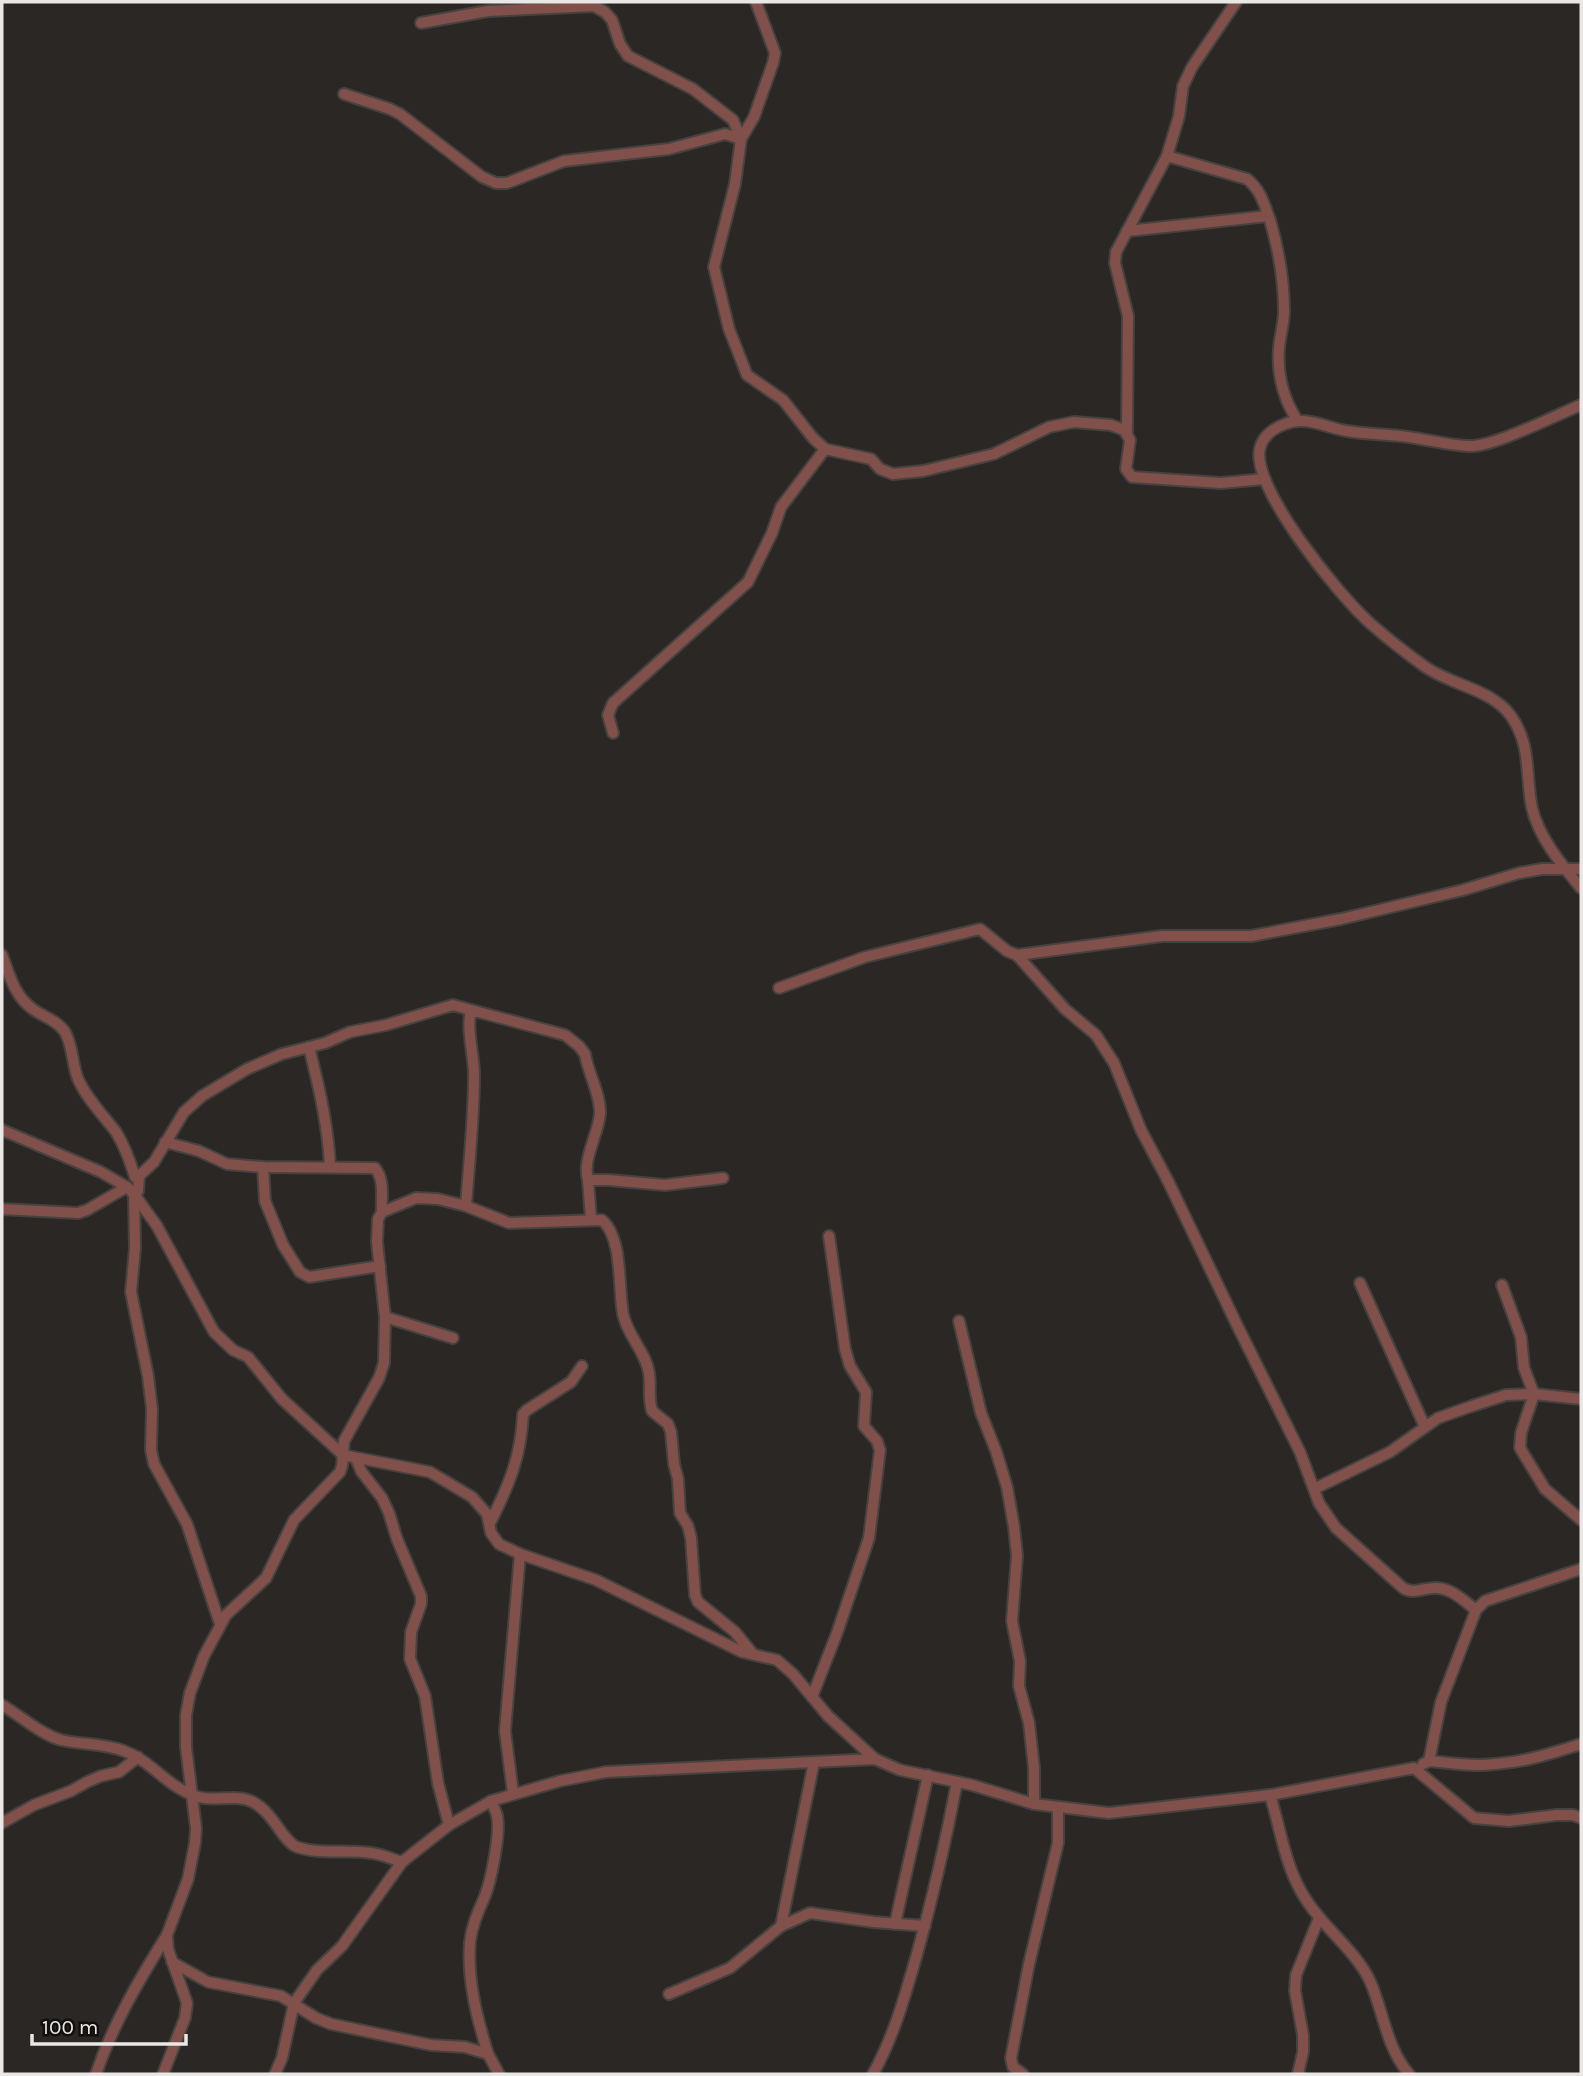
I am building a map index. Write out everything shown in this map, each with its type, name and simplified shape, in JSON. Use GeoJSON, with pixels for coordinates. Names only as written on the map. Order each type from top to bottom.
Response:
{"type":"FeatureCollection","features":[{"type":"Feature","properties":{"kind":"street"},"geometry":{"type":"LineString","coordinates":[[756,2],[775,53],[754,117],[741,139],[735,184],[714,267],[729,328],[747,375],[783,400],[825,449],[871,460],[880,469],[893,474],[923,471],[994,454],[1048,427],[1074,422],[1119,426],[1127,433]]}},
{"type":"Feature","properties":{"kind":"street"},"geometry":{"type":"LineString","coordinates":[[1236,2],[1192,67],[1183,86],[1179,116],[1167,156],[1116,252],[1115,263],[1128,316],[1127,433],[1130,440],[1126,469],[1132,477],[1221,483],[1264,480]]}},
{"type":"Feature","properties":{"kind":"street"},"geometry":{"type":"LineString","coordinates":[[421,23],[488,11],[594,6],[612,20],[628,56],[693,89],[733,120],[741,139]]}},
{"type":"Feature","properties":{"kind":"street"},"geometry":{"type":"LineString","coordinates":[[344,94],[400,114],[482,177],[496,183],[516,180],[564,161],[669,149],[725,134],[741,139]]}},
{"type":"Feature","properties":{"kind":"street"},"geometry":{"type":"LineString","coordinates":[[1167,156],[1247,179],[1256,186],[1280,252],[1284,313],[1279,356],[1281,382],[1286,402],[1297,420]]}},
{"type":"Feature","properties":{"kind":"street"},"geometry":{"type":"LineString","coordinates":[[1127,231],[1268,216]]}},
{"type":"Feature","properties":{"kind":"street"},"geometry":{"type":"LineString","coordinates":[[1275,429],[1286,402]]}},
{"type":"Feature","properties":{"kind":"street"},"geometry":{"type":"LineString","coordinates":[[1581,405],[1488,444],[1469,447],[1398,435],[1346,431],[1297,420],[1265,436],[1259,459],[1264,480],[1320,568],[1369,623],[1427,669],[1494,701],[1509,713],[1521,732],[1529,768],[1533,810],[1547,842],[1581,888]]}},
{"type":"Feature","properties":{"kind":"street"},"geometry":{"type":"LineString","coordinates":[[613,733],[608,715],[613,703],[748,582],[772,533],[781,507],[825,449]]}},
{"type":"Feature","properties":{"kind":"street"},"geometry":{"type":"LineString","coordinates":[[779,988],[865,957],[980,929],[1007,951],[1017,954],[1162,936],[1251,936],[1450,894],[1519,873],[1581,869]]}},
{"type":"Feature","properties":{"kind":"street"},"geometry":{"type":"LineString","coordinates":[[1017,954],[1048,992],[1096,1035],[1114,1063],[1141,1130],[1300,1452],[1319,1503],[1336,1528],[1409,1592],[1435,1588],[1451,1591],[1476,1610]]}},
{"type":"Feature","properties":{"kind":"street"},"geometry":{"type":"LineString","coordinates":[[2,955],[19,996],[32,1009],[57,1023],[65,1032],[79,1079],[100,1114],[116,1132],[129,1156],[137,1176],[138,1191],[131,1190],[78,1213],[2,1209]]}},
{"type":"Feature","properties":{"kind":"street"},"geometry":{"type":"LineString","coordinates":[[102,1172],[137,1176],[154,1162],[184,1112],[202,1096],[247,1069],[282,1054],[350,1032],[386,1025],[453,1005],[565,1035],[579,1046],[584,1054],[600,1112],[587,1163],[591,1220]]}},
{"type":"Feature","properties":{"kind":"street"},"geometry":{"type":"LineString","coordinates":[[466,1206],[474,1085],[469,1019],[471,1010]]}},
{"type":"Feature","properties":{"kind":"street"},"geometry":{"type":"LineString","coordinates":[[309,1047],[328,1133],[330,1166]]}},
{"type":"Feature","properties":{"kind":"street"},"geometry":{"type":"LineString","coordinates":[[2,1130],[102,1172],[131,1190],[157,1226],[214,1332],[233,1350],[248,1357],[282,1399],[343,1455],[430,1472],[472,1497],[487,1514],[494,1539],[499,1544],[596,1580],[743,1652],[777,1660],[793,1674],[828,1716],[875,1759],[900,1770],[972,1785],[1034,1804],[1109,1813],[1270,1795],[1414,1768],[1429,1761],[1494,1765],[1525,1760],[1581,1744]]}},
{"type":"Feature","properties":{"kind":"street"},"geometry":{"type":"LineString","coordinates":[[96,2074],[105,2048],[135,1987],[167,1935],[193,1859],[196,1828],[186,1716],[190,1693],[204,1656],[226,1615],[266,1578],[294,1520],[337,1477],[342,1466],[344,1441],[379,1378],[384,1363],[386,1317],[377,1242],[378,1219],[382,1212],[382,1183],[379,1172],[374,1168],[227,1164],[199,1151],[165,1142]]}},
{"type":"Feature","properties":{"kind":"street"},"geometry":{"type":"LineString","coordinates":[[263,1167],[265,1201],[283,1245],[300,1272],[309,1277],[380,1266]]}},
{"type":"Feature","properties":{"kind":"street"},"geometry":{"type":"LineString","coordinates":[[588,1180],[665,1185],[723,1178]]}},
{"type":"Feature","properties":{"kind":"street"},"geometry":{"type":"LineString","coordinates":[[131,1190],[135,1248],[131,1292],[151,1398],[150,1450],[187,1524],[220,1624]]}},
{"type":"Feature","properties":{"kind":"street"},"geometry":{"type":"LineString","coordinates":[[382,1212],[416,1198],[438,1199],[466,1206],[509,1223],[602,1220],[609,1226],[615,1241],[623,1313],[628,1332],[649,1371],[652,1411],[668,1424],[671,1432],[680,1513],[691,1538],[695,1595],[698,1602],[735,1632],[752,1653]]}},
{"type":"Feature","properties":{"kind":"street"},"geometry":{"type":"LineString","coordinates":[[812,1697],[870,1538],[880,1464],[877,1441],[864,1426],[866,1392],[850,1366],[845,1349],[828,1236]]}},
{"type":"Feature","properties":{"kind":"street"},"geometry":{"type":"LineString","coordinates":[[1360,1283],[1425,1427]]}},
{"type":"Feature","properties":{"kind":"street"},"geometry":{"type":"LineString","coordinates":[[1503,1285],[1521,1338],[1524,1368],[1534,1394],[1521,1433],[1520,1448],[1545,1489],[1581,1520]]}},
{"type":"Feature","properties":{"kind":"street"},"geometry":{"type":"LineString","coordinates":[[386,1317],[453,1338]]}},
{"type":"Feature","properties":{"kind":"street"},"geometry":{"type":"LineString","coordinates":[[960,1321],[981,1413],[1007,1487],[1014,1527],[1017,1556],[1012,1621],[1020,1661],[1019,1686],[1029,1723],[1034,1768],[1034,1804]]}},
{"type":"Feature","properties":{"kind":"street"},"geometry":{"type":"LineString","coordinates":[[489,1523],[518,1460],[523,1414],[571,1382],[582,1366]]}},
{"type":"Feature","properties":{"kind":"street"},"geometry":{"type":"LineString","coordinates":[[1314,1489],[1390,1452],[1438,1418],[1506,1395],[1534,1394],[1581,1399]]}},
{"type":"Feature","properties":{"kind":"street"},"geometry":{"type":"LineString","coordinates":[[356,1458],[361,1471],[382,1498],[421,1596],[421,1604],[411,1632],[410,1659],[425,1696],[438,1783],[449,1825]]}},
{"type":"Feature","properties":{"kind":"street"},"geometry":{"type":"LineString","coordinates":[[513,1793],[505,1731],[520,1554]]}},
{"type":"Feature","properties":{"kind":"street"},"geometry":{"type":"LineString","coordinates":[[1429,1761],[1441,1702],[1476,1610],[1485,1601],[1581,1569]]}},
{"type":"Feature","properties":{"kind":"street"},"geometry":{"type":"LineString","coordinates":[[2,1705],[61,1740],[111,1746],[138,1757],[171,1784],[191,1794],[216,1800],[245,1799],[254,1803],[266,1811],[280,1827],[286,1840],[299,1847],[332,1852],[371,1853],[402,1862]]}},
{"type":"Feature","properties":{"kind":"street"},"geometry":{"type":"LineString","coordinates":[[2,1823],[34,1805],[101,1776],[119,1772],[138,1757]]}},
{"type":"Feature","properties":{"kind":"street"},"geometry":{"type":"LineString","coordinates":[[275,2074],[282,2058],[294,2003],[317,1970],[342,1945],[402,1862],[449,1825],[491,1801],[513,1793],[606,1772],[875,1759]]}},
{"type":"Feature","properties":{"kind":"street"},"geometry":{"type":"LineString","coordinates":[[781,1926],[814,1762]]}},
{"type":"Feature","properties":{"kind":"street"},"geometry":{"type":"LineString","coordinates":[[1414,1768],[1474,1818],[1509,1821],[1557,1815],[1581,1818]]}},
{"type":"Feature","properties":{"kind":"street"},"geometry":{"type":"LineString","coordinates":[[895,1924],[928,1775]]}},
{"type":"Feature","properties":{"kind":"street"},"geometry":{"type":"LineString","coordinates":[[873,2074],[890,2040],[925,1926],[957,1783]]}},
{"type":"Feature","properties":{"kind":"street"},"geometry":{"type":"LineString","coordinates":[[1270,1795],[1285,1854],[1305,1899],[1362,1968],[1376,1999],[1385,2032],[1409,2074]]}},
{"type":"Feature","properties":{"kind":"street"},"geometry":{"type":"LineString","coordinates":[[491,1801],[498,1824],[491,1877],[472,1929],[470,1972],[478,2021],[488,2054],[499,2074]]}},
{"type":"Feature","properties":{"kind":"street"},"geometry":{"type":"LineString","coordinates":[[1023,2074],[1013,2067],[1010,2058],[1058,1843],[1058,1807]]}},
{"type":"Feature","properties":{"kind":"street"},"geometry":{"type":"LineString","coordinates":[[669,1994],[730,1968],[781,1926],[810,1913],[925,1926]]}},
{"type":"Feature","properties":{"kind":"street"},"geometry":{"type":"LineString","coordinates":[[1298,2074],[1303,2052],[1303,2035],[1295,1991],[1296,1975],[1320,1918]]}},
{"type":"Feature","properties":{"kind":"street"},"geometry":{"type":"LineString","coordinates":[[163,2074],[185,2018],[187,2003],[172,1962],[167,1935]]}},
{"type":"Feature","properties":{"kind":"street"},"geometry":{"type":"LineString","coordinates":[[172,1962],[208,1982],[268,1993],[294,2003],[316,2018],[331,2024],[431,2045],[465,2047],[488,2054]]}}]}
